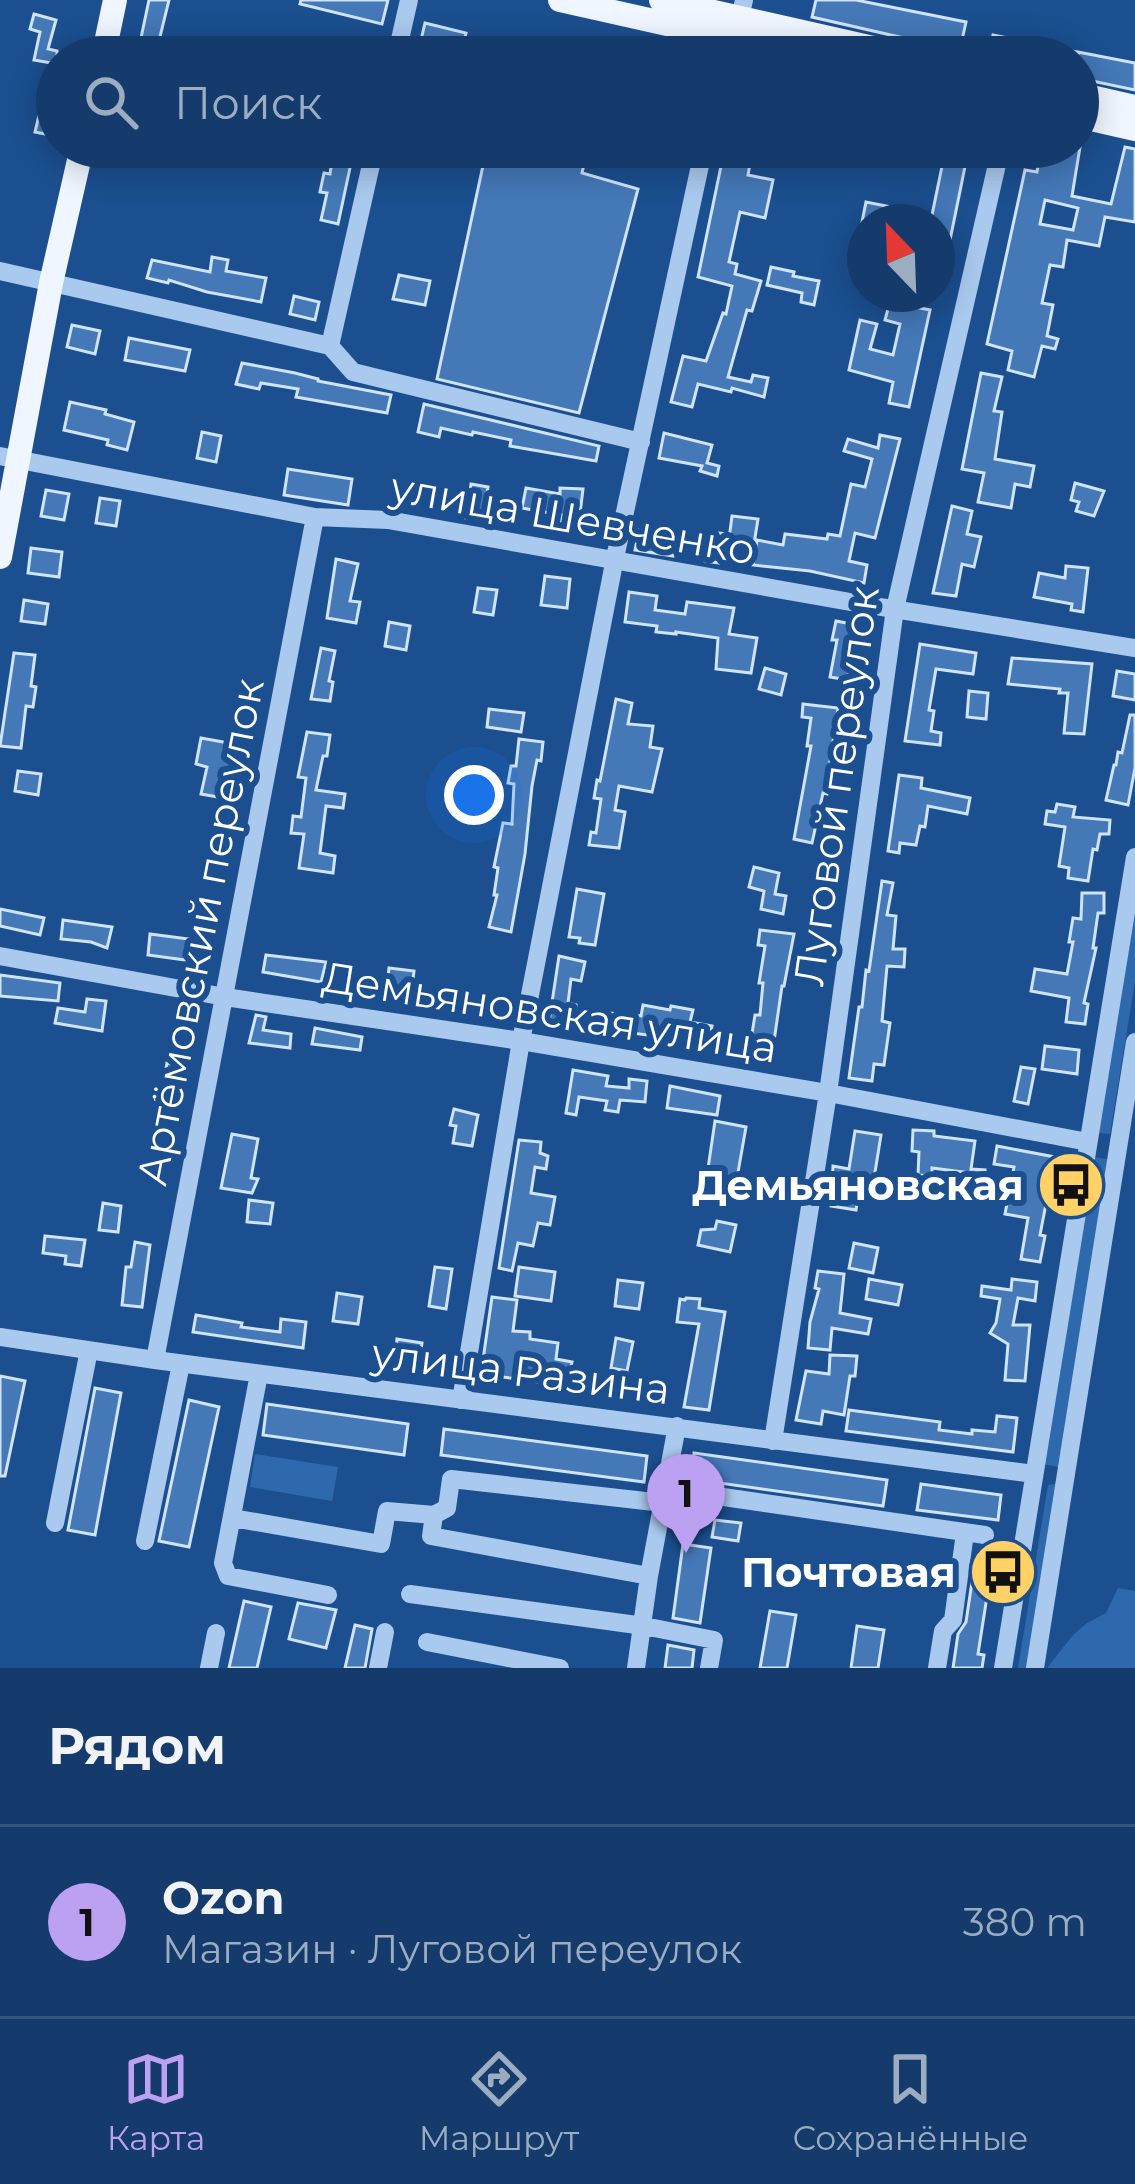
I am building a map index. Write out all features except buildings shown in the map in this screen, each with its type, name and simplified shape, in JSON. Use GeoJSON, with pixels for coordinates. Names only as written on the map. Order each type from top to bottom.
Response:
{"type":"FeatureCollection","features":[{"type":"Feature","properties":{"kind":"main road"},"geometry":{"type":"LineString","coordinates":[[108,36],[116,0]]}},
{"type":"Feature","properties":{"kind":"main road"},"geometry":{"type":"LineString","coordinates":[[560,0],[783,36]]}},
{"type":"Feature","properties":{"kind":"main road"},"geometry":{"type":"LineString","coordinates":[[661,0],[712,6],[733,28]]}},
{"type":"Feature","properties":{"kind":"main road"},"geometry":{"type":"LineString","coordinates":[[1099,99],[1135,107]]}},
{"type":"Feature","properties":{"kind":"main road"},"geometry":{"type":"LineString","coordinates":[[1099,121],[1135,129]]}},
{"type":"Feature","properties":{"kind":"main road"},"geometry":{"type":"LineString","coordinates":[[0,557],[10,458],[77,168]]}},
{"type":"Feature","properties":{"kind":"street"},"geometry":{"type":"LineString","coordinates":[[401,36],[409,0]]}},
{"type":"Feature","properties":{"kind":"street"},"geometry":{"type":"LineString","coordinates":[[330,346],[370,168]]}},
{"type":"Feature","properties":{"kind":"street"},"geometry":{"type":"LineString","coordinates":[[461,1400],[521,1041],[615,558],[700,168]]}},
{"type":"Feature","properties":{"kind":"street","name":"Луговой переулок"},"geometry":{"type":"LineString","coordinates":[[773,1442],[828,1093],[895,609],[996,168]]}},
{"type":"Feature","properties":{"kind":"street"},"geometry":{"type":"LineString","coordinates":[[0,271],[330,346],[353,372],[641,442]]}},
{"type":"Feature","properties":{"kind":"street","name":"улица Шевченко"},"geometry":{"type":"LineString","coordinates":[[10,458],[315,517],[388,520],[1135,648]]}},
{"type":"Feature","properties":{"kind":"street","name":"Артёмовский переулок"},"geometry":{"type":"LineString","coordinates":[[154,1360],[315,517]]}},
{"type":"Feature","properties":{"kind":"street"},"geometry":{"type":"LineString","coordinates":[[1003,1668],[1135,856]]}},
{"type":"Feature","properties":{"kind":"street","name":"Демьяновская улица"},"geometry":{"type":"LineString","coordinates":[[0,956],[225,997],[828,1093],[1088,1142]]}},
{"type":"Feature","properties":{"kind":"street"},"geometry":{"type":"LineString","coordinates":[[1035,1668],[1135,1042]]}},
{"type":"Feature","properties":{"kind":"street","name":"улица Разина"},"geometry":{"type":"LineString","coordinates":[[0,1337],[1034,1474]]}},
{"type":"Feature","properties":{"kind":"street"},"geometry":{"type":"LineString","coordinates":[[55,1523],[88,1350]]}},
{"type":"Feature","properties":{"kind":"street"},"geometry":{"type":"LineString","coordinates":[[145,1541],[181,1364]]}},
{"type":"Feature","properties":{"kind":"street"},"geometry":{"type":"LineString","coordinates":[[259,1374],[223,1563],[228,1576],[328,1594]]}},
{"type":"Feature","properties":{"kind":"street"},"geometry":{"type":"LineString","coordinates":[[636,1668],[677,1426]]}},
{"type":"Feature","properties":{"kind":"street"},"geometry":{"type":"LineString","coordinates":[[233,1518],[381,1544],[387,1511],[434,1515],[447,1508],[451,1479],[665,1496],[975,1534],[953,1620],[943,1631],[938,1668]]}},
{"type":"Feature","properties":{"kind":"street"},"geometry":{"type":"LineString","coordinates":[[434,1515],[431,1536],[650,1576]]}},
{"type":"Feature","properties":{"kind":"street"},"geometry":{"type":"LineString","coordinates":[[410,1594],[714,1640],[709,1668]]}},
{"type":"Feature","properties":{"kind":"street"},"geometry":{"type":"LineString","coordinates":[[378,1668],[385,1632]]}},
{"type":"Feature","properties":{"kind":"street"},"geometry":{"type":"LineString","coordinates":[[209,1668],[216,1633]]}},
{"type":"Feature","properties":{"kind":"street"},"geometry":{"type":"LineString","coordinates":[[427,1642],[560,1668]]}},
{"type":"Feature","properties":{"kind":"shaded area"},"geometry":{"type":"Polygon","coordinates":[[[1135,897],[1135,982],[1110,1134],[1098,1133],[1135,897]]]}},
{"type":"Feature","properties":{"kind":"shaded area"},"geometry":{"type":"Polygon","coordinates":[[[1095,1157],[1112,1160],[1059,1467],[1042,1464],[1095,1157]]]}},
{"type":"Feature","properties":{"kind":"shaded area"},"geometry":{"type":"Polygon","coordinates":[[[255,1454],[338,1467],[332,1501],[250,1487],[255,1454]]]}},
{"type":"Feature","properties":{"kind":"shaded area"},"geometry":{"type":"Polygon","coordinates":[[[1055,1484],[1027,1668],[1018,1668],[1048,1485],[1055,1484]]]}},
{"type":"Feature","properties":{"kind":"shaded area"},"geometry":{"type":"Polygon","coordinates":[[[1118,1588],[1135,1591],[1135,1668],[1047,1668],[1073,1635],[1106,1613],[1118,1588]]]}},
{"type":"Feature","properties":{"kind":"place","name":"Демьяновская"},"geometry":{"type":"Point","coordinates":[1071,1185]}},
{"type":"Feature","properties":{"kind":"place","name":"Ozon"},"geometry":{"type":"Point","coordinates":[686,1553]}},
{"type":"Feature","properties":{"kind":"place","name":"Почтовая"},"geometry":{"type":"Point","coordinates":[1003,1572]}}]}
